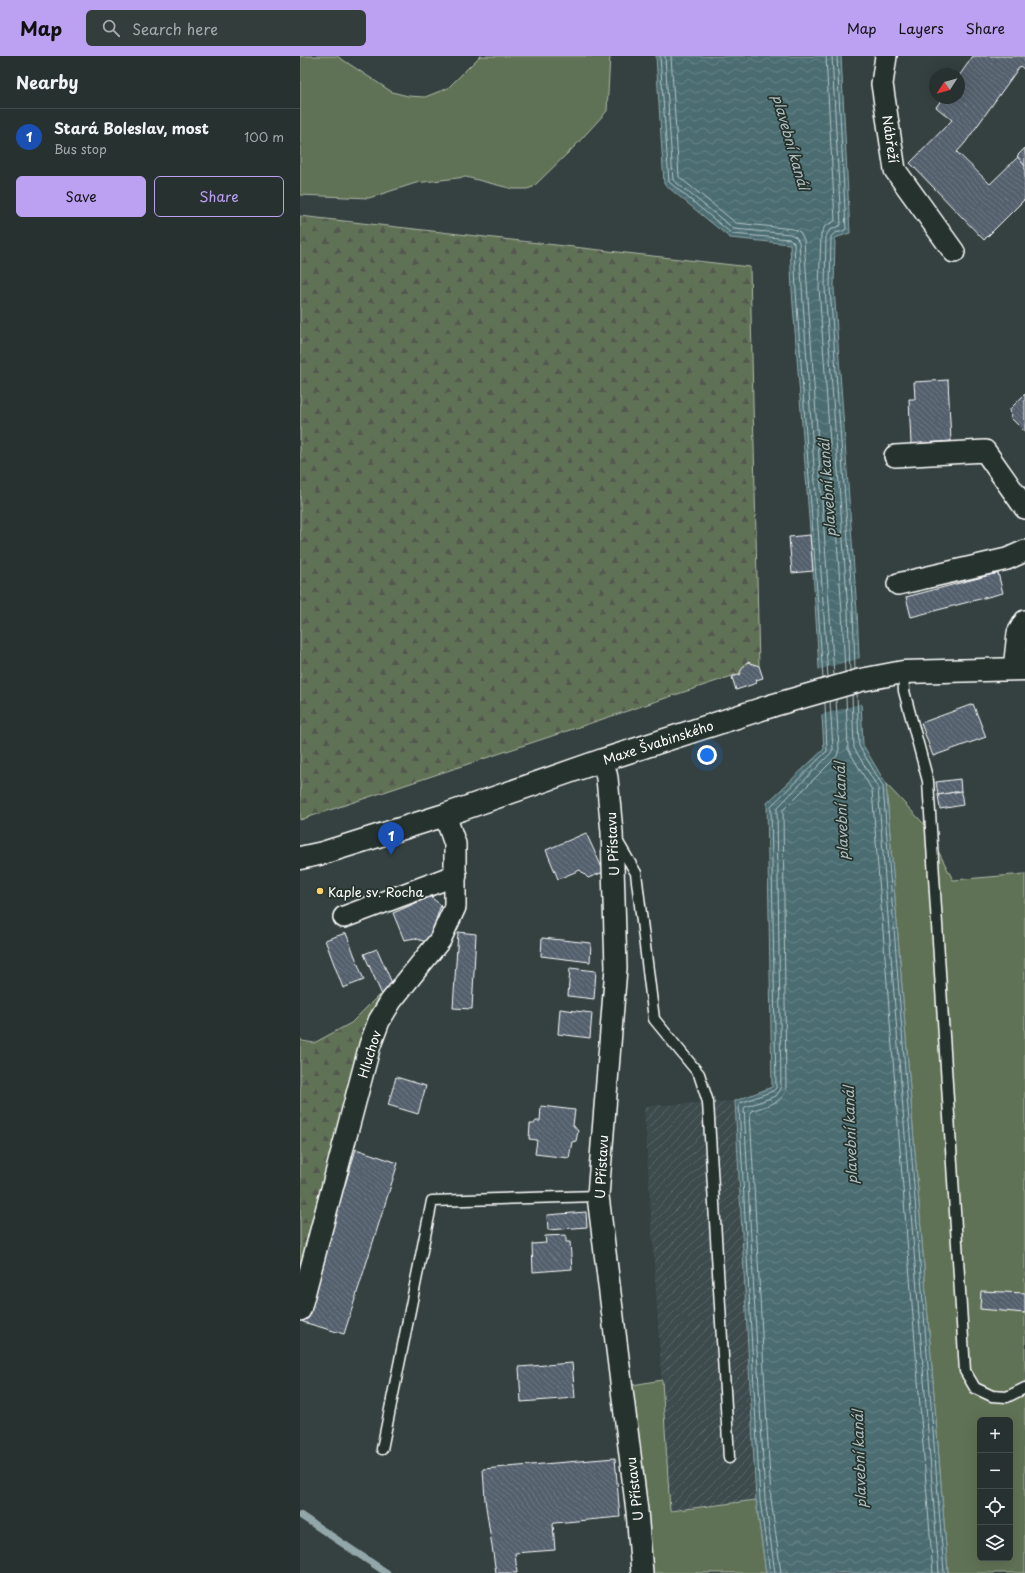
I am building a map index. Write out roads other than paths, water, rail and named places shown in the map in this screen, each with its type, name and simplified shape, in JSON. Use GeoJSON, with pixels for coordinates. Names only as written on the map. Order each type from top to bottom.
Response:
{"type":"FeatureCollection","features":[{"type":"Feature","properties":{"kind":"main road","name":"Maxe Švabinského"},"geometry":{"type":"LineString","coordinates":[[300,858],[323,853],[445,815],[602,760],[786,702],[894,673],[1020,669]]}},
{"type":"Feature","properties":{"kind":"street","name":"Nábřeží"},"geometry":{"type":"LineString","coordinates":[[886,56],[882,84],[895,170],[954,252]]}},
{"type":"Feature","properties":{"kind":"street"},"geometry":{"type":"LineString","coordinates":[[895,456],[985,451],[1025,508]]}},
{"type":"Feature","properties":{"kind":"street"},"geometry":{"type":"LineString","coordinates":[[898,584],[1007,559],[1025,551]]}},
{"type":"Feature","properties":{"kind":"street"},"geometry":{"type":"LineString","coordinates":[[1020,669],[1018,633],[1025,621]]}},
{"type":"Feature","properties":{"kind":"street","name":"U Přístavu"},"geometry":{"type":"LineString","coordinates":[[602,760],[607,778],[612,832],[616,968],[598,1196],[637,1511],[642,1573]]}},
{"type":"Feature","properties":{"kind":"street","name":"Hluchov"},"geometry":{"type":"LineString","coordinates":[[300,1310],[370,1045],[379,1021],[391,1001],[440,940],[455,908],[455,844],[445,815]]}},
{"type":"Feature","properties":{"kind":"street"},"geometry":{"type":"LineString","coordinates":[[344,917],[456,875]]}},
{"type":"Feature","properties":{"kind":"lane"},"geometry":{"type":"LineString","coordinates":[[894,673],[904,691],[928,781],[965,1371],[975,1388],[992,1396],[1007,1397],[1025,1388]]}},
{"type":"Feature","properties":{"kind":"lane"},"geometry":{"type":"LineString","coordinates":[[612,832],[636,873],[654,1019],[699,1074],[708,1102],[729,1458]]}},
{"type":"Feature","properties":{"kind":"lane"},"geometry":{"type":"LineString","coordinates":[[382,1449],[432,1201],[598,1196]]}},
{"type":"Feature","properties":{"kind":"water","name":"plavební kanál"},"geometry":{"type":"Polygon","coordinates":[[[656,56],[841,56],[850,233],[835,238],[834,288],[857,611],[863,745],[886,784],[948,1573],[766,1573],[756,1500],[735,1101],[772,1087],[767,803],[824,749],[790,244],[730,238],[664,184],[656,56]]]}},
{"type":"Feature","properties":{"kind":"waterway"},"geometry":{"type":"LineString","coordinates":[[300,1515],[387,1573]]}},
{"type":"Feature","properties":{"kind":"place","name":"Stará Boleslav, most"},"geometry":{"type":"Point","coordinates":[391,855]}},
{"type":"Feature","properties":{"kind":"place","name":"Kaple sv. Rocha"},"geometry":{"type":"Point","coordinates":[320,891]}}]}
